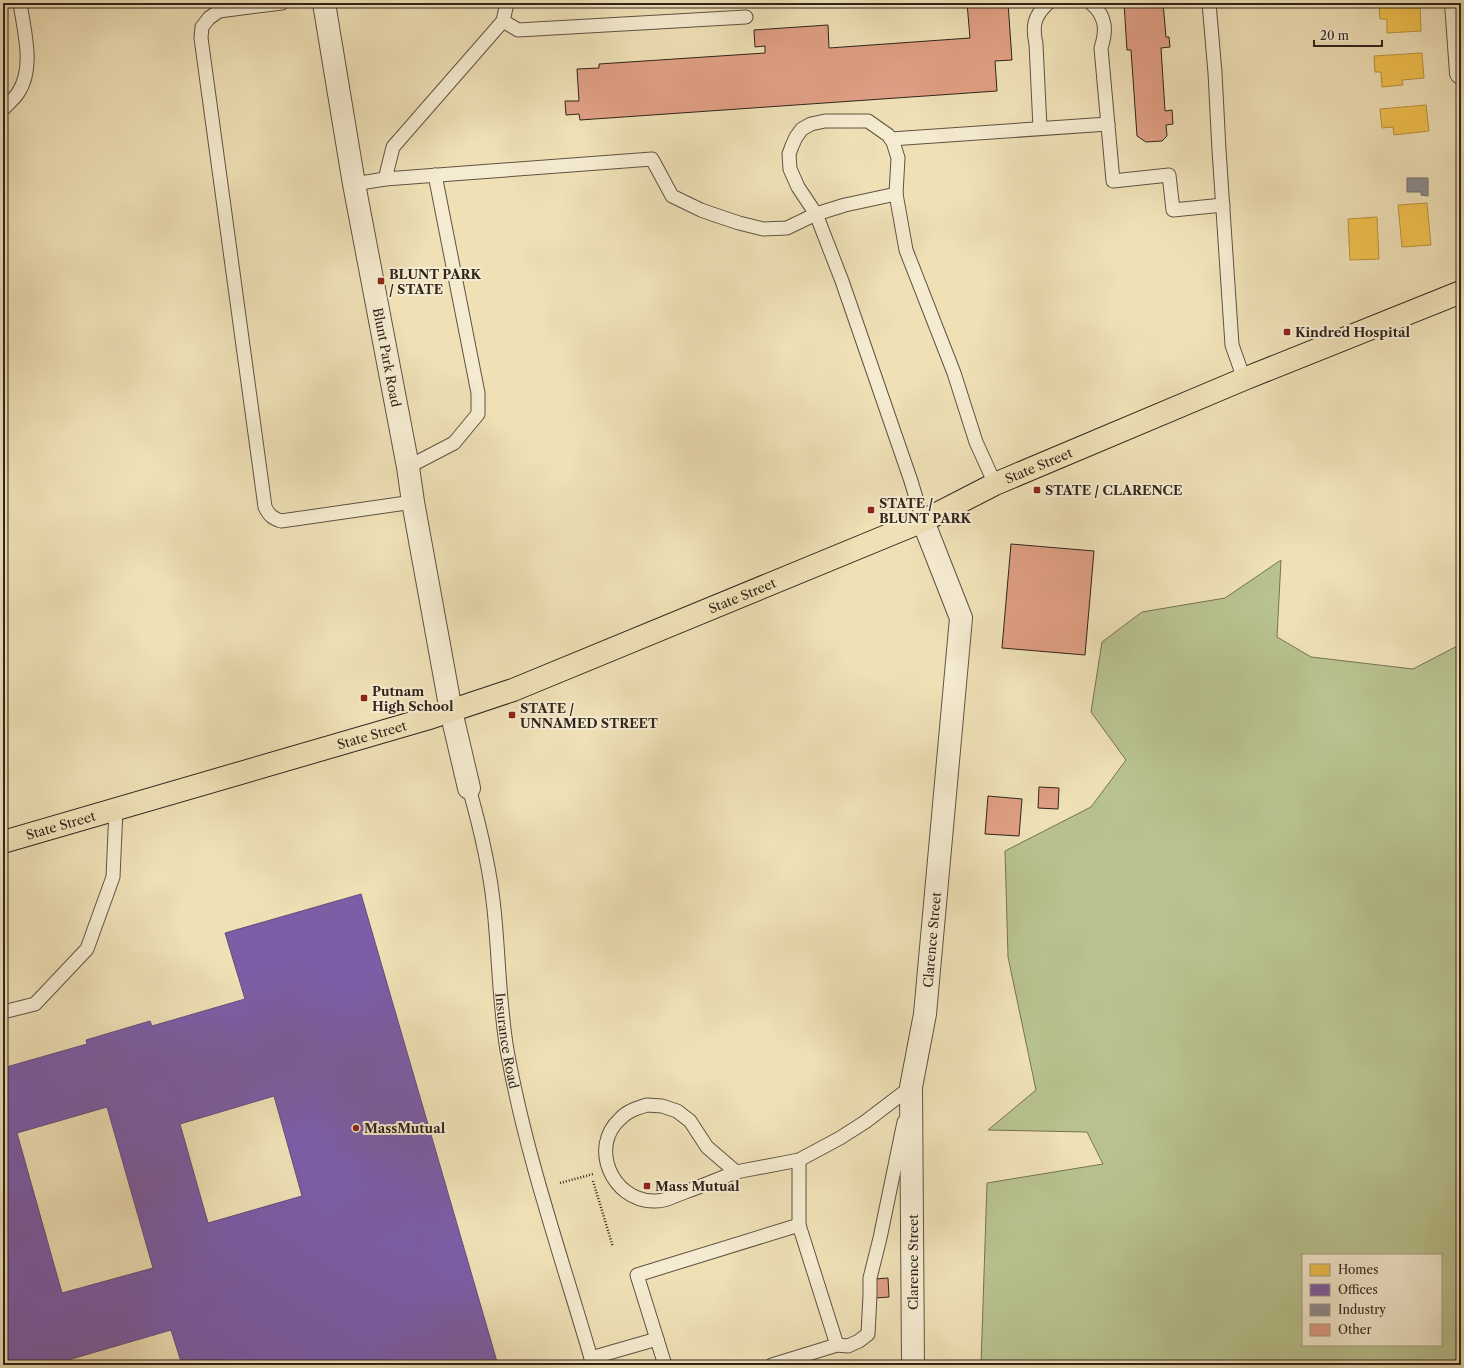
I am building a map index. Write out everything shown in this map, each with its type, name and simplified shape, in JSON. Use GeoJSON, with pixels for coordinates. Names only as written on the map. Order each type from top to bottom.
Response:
{"type":"FeatureCollection","features":[{"type":"Feature","properties":{"kind":"main road","name":"State Street"},"geometry":{"type":"LineString","coordinates":[[3,842],[451,711],[513,690],[923,521],[995,484],[1244,379],[1461,292]]}},
{"type":"Feature","properties":{"kind":"street","name":"Blunt Park Road"},"geometry":{"type":"LineString","coordinates":[[324,3],[354,184],[408,467],[451,711]]}},
{"type":"Feature","properties":{"kind":"street"},"geometry":{"type":"LineString","coordinates":[[1456,3],[1461,73]]}},
{"type":"Feature","properties":{"kind":"street","name":"Clarence Street"},"geometry":{"type":"LineString","coordinates":[[913,1365],[912,1087],[925,1014],[961,618],[923,521]]}},
{"type":"Feature","properties":{"kind":"street","name":"Insurance Road"},"geometry":{"type":"LineString","coordinates":[[451,711],[469,788]]}},
{"type":"Feature","properties":{"kind":"lane"},"geometry":{"type":"LineString","coordinates":[[3,109],[18,93],[27,71],[28,52],[20,3]]}},
{"type":"Feature","properties":{"kind":"lane"},"geometry":{"type":"LineString","coordinates":[[282,3],[219,11],[209,18],[202,27],[201,38],[265,507],[269,515],[274,519],[281,521],[413,502]]}},
{"type":"Feature","properties":{"kind":"lane"},"geometry":{"type":"LineString","coordinates":[[385,179],[393,148],[504,21],[507,3]]}},
{"type":"Feature","properties":{"kind":"lane"},"geometry":{"type":"LineString","coordinates":[[1040,128],[1036,44],[1034,32],[1037,16],[1048,3]]}},
{"type":"Feature","properties":{"kind":"lane"},"geometry":{"type":"LineString","coordinates":[[1091,3],[1100,13],[1105,24],[1105,36],[1102,48],[1113,181],[1169,176],[1173,210],[1223,205]]}},
{"type":"Feature","properties":{"kind":"lane"},"geometry":{"type":"LineString","coordinates":[[1209,3],[1216,73],[1219,150],[1232,345],[1244,379]]}},
{"type":"Feature","properties":{"kind":"lane"},"geometry":{"type":"LineString","coordinates":[[504,21],[518,30],[746,17]]}},
{"type":"Feature","properties":{"kind":"lane"},"geometry":{"type":"LineString","coordinates":[[923,521],[868,352],[816,214],[798,187],[790,169],[789,154],[796,137],[802,129],[811,124],[824,121],[868,121],[880,128],[891,139],[898,158],[896,194],[906,250],[954,373],[976,442],[995,484]]}},
{"type":"Feature","properties":{"kind":"lane"},"geometry":{"type":"LineString","coordinates":[[891,139],[1108,124]]}},
{"type":"Feature","properties":{"kind":"lane"},"geometry":{"type":"LineString","coordinates":[[354,184],[385,179],[652,159],[672,196],[701,210],[739,223],[764,229],[787,228],[816,214],[845,204],[896,194]]}},
{"type":"Feature","properties":{"kind":"lane"},"geometry":{"type":"LineString","coordinates":[[408,467],[454,444],[478,414],[478,393],[435,175]]}},
{"type":"Feature","properties":{"kind":"lane","name":"Insurance Road"},"geometry":{"type":"LineString","coordinates":[[469,788],[483,840],[493,900],[501,1002],[507,1050],[526,1135],[592,1361]]}},
{"type":"Feature","properties":{"kind":"lane"},"geometry":{"type":"LineString","coordinates":[[3,1012],[35,1004],[87,949],[114,878],[116,809]]}},
{"type":"Feature","properties":{"kind":"lane"},"geometry":{"type":"LineString","coordinates":[[736,1172],[707,1147],[690,1121],[677,1111],[662,1106],[646,1105],[632,1110],[619,1119],[610,1132],[605,1147],[606,1163],[612,1178],[623,1190],[637,1198],[653,1201],[669,1199],[736,1172],[799,1160],[840,1138],[865,1122],[912,1087]]}},
{"type":"Feature","properties":{"kind":"lane"},"geometry":{"type":"LineString","coordinates":[[772,1365],[837,1345],[848,1346],[859,1341],[868,1334],[870,1278],[912,1087]]}},
{"type":"Feature","properties":{"kind":"lane"},"geometry":{"type":"LineString","coordinates":[[799,1160],[799,1225],[837,1345]]}},
{"type":"Feature","properties":{"kind":"lane"},"geometry":{"type":"LineString","coordinates":[[665,1365],[637,1275],[799,1225]]}},
{"type":"Feature","properties":{"kind":"lane"},"geometry":{"type":"LineString","coordinates":[[592,1361],[657,1339]]}},
{"type":"Feature","properties":{"kind":"path"},"geometry":{"type":"LineString","coordinates":[[560,1183],[609,1169]]}},
{"type":"Feature","properties":{"kind":"path"},"geometry":{"type":"LineString","coordinates":[[591,1174],[613,1248]]}},
{"type":"Feature","properties":{"kind":"green space"},"geometry":{"type":"Polygon","coordinates":[[[1281,560],[1277,637],[1311,657],[1413,669],[1461,644],[1461,1365],[981,1365],[987,1183],[1103,1164],[1087,1132],[988,1130],[1036,1090],[1008,957],[1005,851],[1091,807],[1126,760],[1091,712],[1102,642],[1142,612],[1225,598],[1281,560]]]}},
{"type":"Feature","properties":{"kind":"building: Homes"},"geometry":{"type":"Polygon","coordinates":[[[1420,3],[1421,31],[1387,33],[1387,19],[1380,19],[1379,4],[1420,3]]]}},
{"type":"Feature","properties":{"kind":"building: Homes"},"geometry":{"type":"Polygon","coordinates":[[[1422,53],[1424,78],[1402,80],[1403,85],[1382,87],[1381,72],[1375,72],[1374,56],[1422,53]]]}},
{"type":"Feature","properties":{"kind":"building: Homes"},"geometry":{"type":"Polygon","coordinates":[[[1426,105],[1429,131],[1394,135],[1393,127],[1382,128],[1380,109],[1426,105]]]}},
{"type":"Feature","properties":{"kind":"building: Homes"},"geometry":{"type":"Polygon","coordinates":[[[1427,203],[1431,245],[1402,247],[1398,205],[1427,203]]]}},
{"type":"Feature","properties":{"kind":"building: Homes"},"geometry":{"type":"Polygon","coordinates":[[[1377,217],[1379,259],[1350,260],[1348,219],[1377,217]]]}},
{"type":"Feature","properties":{"kind":"building: Offices","name":"MassMutual"},"geometry":{"type":"Polygon","coordinates":[[[361,894],[498,1365],[182,1365],[171,1330],[51,1365],[3,1365],[3,1068],[87,1044],[86,1040],[150,1021],[152,1026],[245,999],[225,933],[361,894]],[[274,1096],[180,1124],[208,1223],[302,1196],[274,1096]],[[107,1107],[17,1133],[62,1293],[153,1268],[107,1107]]]}},
{"type":"Feature","properties":{"kind":"building: Industry"},"geometry":{"type":"Polygon","coordinates":[[[1407,178],[1428,178],[1428,196],[1421,195],[1421,192],[1407,192],[1407,178]]]}},
{"type":"Feature","properties":{"kind":"building: Other"},"geometry":{"type":"Polygon","coordinates":[[[967,3],[1008,3],[1012,60],[995,61],[997,91],[580,120],[579,114],[566,115],[565,101],[579,101],[577,69],[599,68],[599,64],[765,53],[765,46],[755,47],[754,30],[828,25],[829,48],[970,38],[967,3]]]}},
{"type":"Feature","properties":{"kind":"building: Other"},"geometry":{"type":"Polygon","coordinates":[[[1124,3],[1163,3],[1166,37],[1169,37],[1170,47],[1161,48],[1165,111],[1172,110],[1173,124],[1166,125],[1167,136],[1162,141],[1146,142],[1137,136],[1131,50],[1127,50],[1124,3]]]}},
{"type":"Feature","properties":{"kind":"building: Other"},"geometry":{"type":"Polygon","coordinates":[[[1011,544],[1094,551],[1085,655],[1002,648],[1011,544]]]}},
{"type":"Feature","properties":{"kind":"building: Other"},"geometry":{"type":"Polygon","coordinates":[[[1039,787],[1059,788],[1058,809],[1038,808],[1039,787]]]}},
{"type":"Feature","properties":{"kind":"building: Other"},"geometry":{"type":"Polygon","coordinates":[[[988,796],[1022,799],[1019,836],[985,834],[988,796]]]}},
{"type":"Feature","properties":{"kind":"building: Other"},"geometry":{"type":"Polygon","coordinates":[[[888,1278],[889,1297],[876,1298],[875,1279],[888,1278]]]}},
{"type":"Feature","properties":{"kind":"place","name":"BLUNT PARK / STATE"},"geometry":{"type":"Point","coordinates":[381,281]}},
{"type":"Feature","properties":{"kind":"place","name":"Kindred Hospital"},"geometry":{"type":"Point","coordinates":[1287,332]}},
{"type":"Feature","properties":{"kind":"place","name":"STATE / CLARENCE"},"geometry":{"type":"Point","coordinates":[1037,490]}},
{"type":"Feature","properties":{"kind":"place","name":"STATE / BLUNT PARK"},"geometry":{"type":"Point","coordinates":[871,510]}},
{"type":"Feature","properties":{"kind":"place","name":"Putnam High School"},"geometry":{"type":"Point","coordinates":[364,698]}},
{"type":"Feature","properties":{"kind":"place","name":"STATE / UNNAMED STREET"},"geometry":{"type":"Point","coordinates":[512,715]}},
{"type":"Feature","properties":{"kind":"place","name":"MassMutual"},"geometry":{"type":"Point","coordinates":[356,1128]}},
{"type":"Feature","properties":{"kind":"place","name":"Mass Mutual"},"geometry":{"type":"Point","coordinates":[647,1186]}}]}
